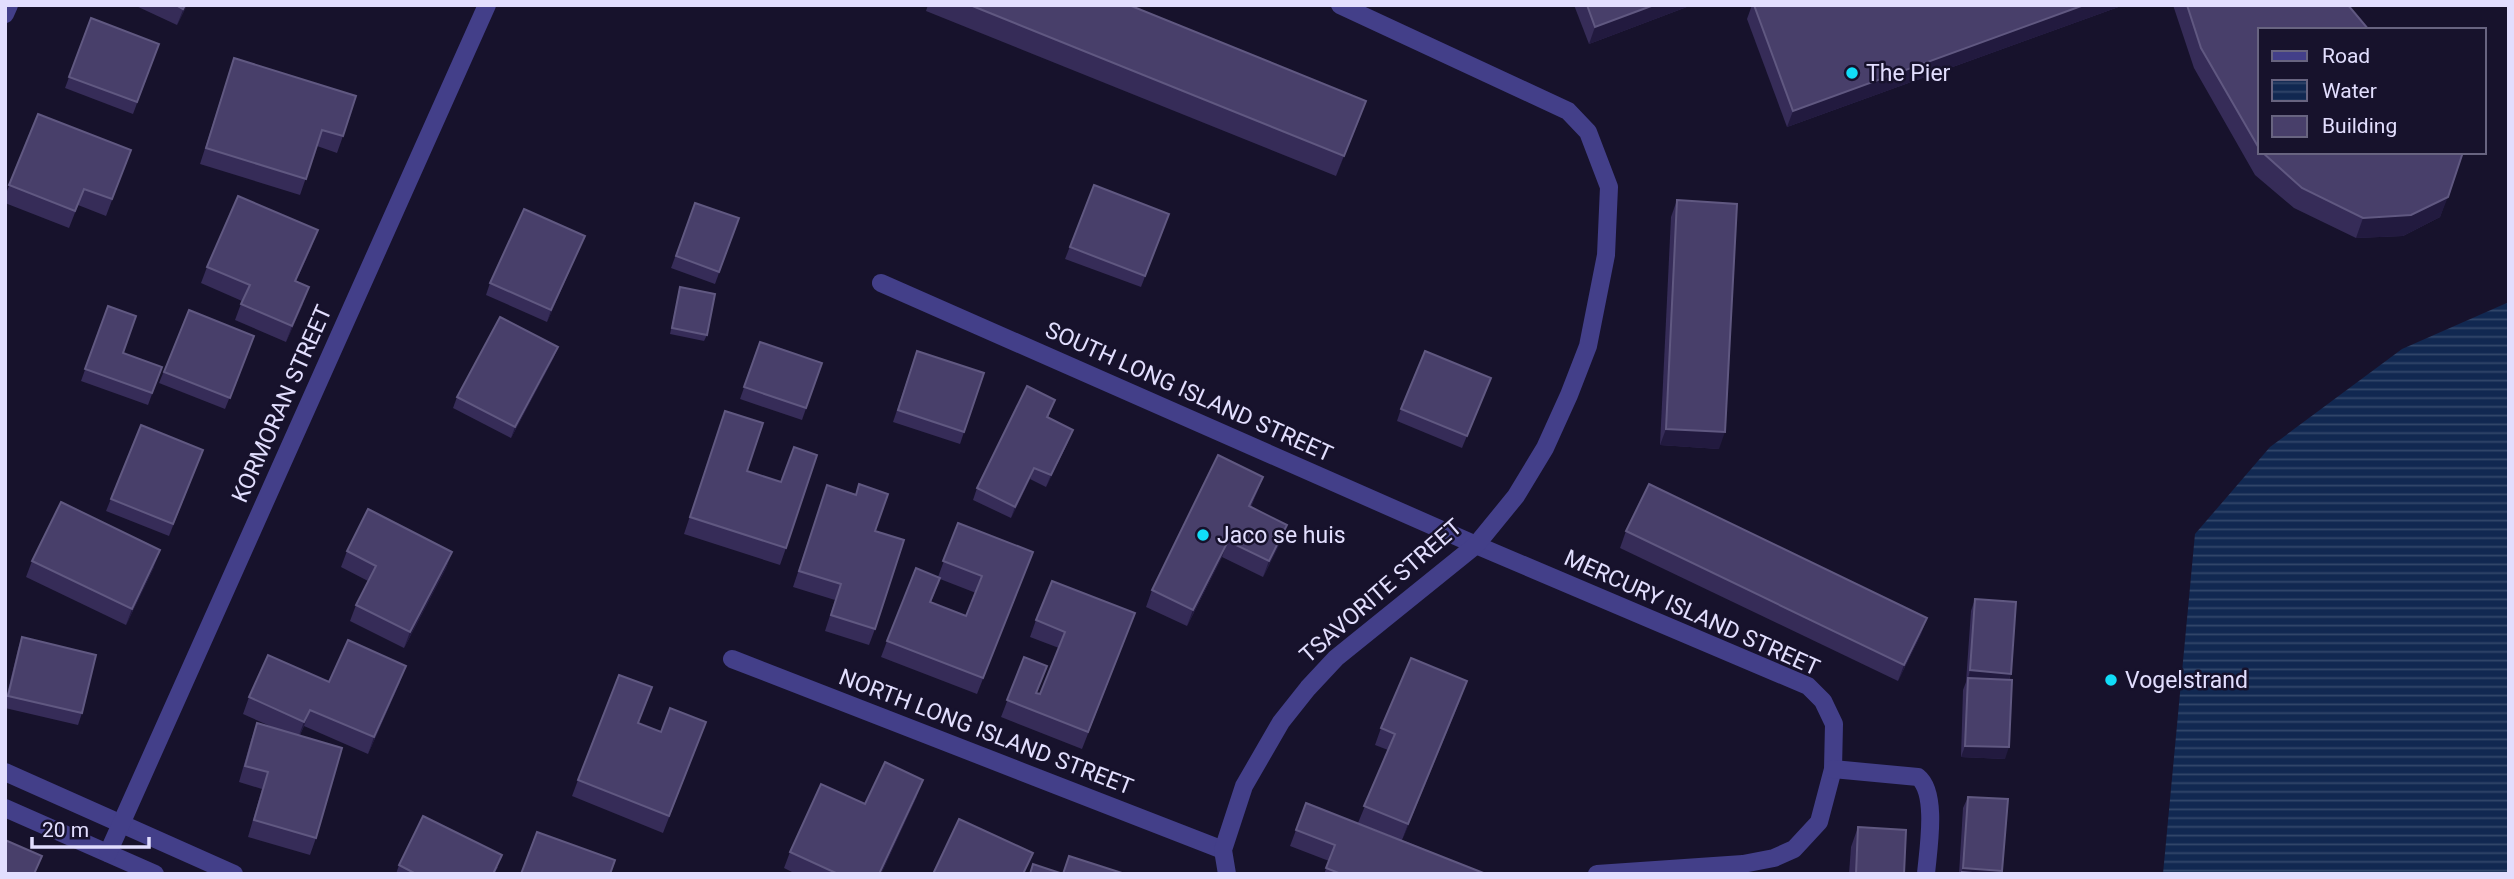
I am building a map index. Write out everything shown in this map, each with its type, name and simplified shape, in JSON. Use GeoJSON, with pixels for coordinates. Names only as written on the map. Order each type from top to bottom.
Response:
{"type":"FeatureCollection","features":[{"type":"Feature","properties":{"kind":"street"},"geometry":{"type":"LineString","coordinates":[[5,14],[9,5]]}},
{"type":"Feature","properties":{"kind":"street","name":"KORMORAN STREET"},"geometry":{"type":"LineString","coordinates":[[108,853],[487,5]]}},
{"type":"Feature","properties":{"kind":"street","name":"TSAVORITE STREET"},"geometry":{"type":"LineString","coordinates":[[1227,874],[1223,850],[1244,786],[1281,722],[1336,658],[1476,545],[1516,496],[1545,448],[1588,346],[1606,255],[1609,187],[1588,132],[1568,111],[1340,5]]}},
{"type":"Feature","properties":{"kind":"street","name":"SOUTH LONG ISLAND STREET"},"geometry":{"type":"LineString","coordinates":[[881,283],[1476,545]]}},
{"type":"Feature","properties":{"kind":"street","name":"MERCURY ISLAND STREET"},"geometry":{"type":"LineString","coordinates":[[1476,545],[1808,686],[1824,702],[1834,724],[1833,769],[1819,822],[1794,849],[1774,858],[1743,864],[1597,874]]}},
{"type":"Feature","properties":{"kind":"street","name":"NORTH LONG ISLAND STREET"},"geometry":{"type":"LineString","coordinates":[[732,659],[1223,850]]}},
{"type":"Feature","properties":{"kind":"street"},"geometry":{"type":"LineString","coordinates":[[1833,769],[1918,777],[1922,781],[1929,799],[1926,874]]}},
{"type":"Feature","properties":{"kind":"street"},"geometry":{"type":"LineString","coordinates":[[5,772],[234,874]]}},
{"type":"Feature","properties":{"kind":"street"},"geometry":{"type":"LineString","coordinates":[[5,808],[155,874]]}},
{"type":"Feature","properties":{"kind":"water"},"geometry":{"type":"Polygon","coordinates":[[[2509,302],[2509,874],[2163,874],[2195,534],[2270,447],[2402,349],[2509,302]]]}},
{"type":"Feature","properties":{"kind":"building"},"geometry":{"type":"Polygon","coordinates":[[[970,5],[1129,5],[1366,101],[1344,156],[970,5]]]}},
{"type":"Feature","properties":{"kind":"building"},"geometry":{"type":"Polygon","coordinates":[[[1587,5],[1654,5],[1595,27],[1587,5]]]}},
{"type":"Feature","properties":{"kind":"building","name":"The Pier"},"geometry":{"type":"Polygon","coordinates":[[[1754,5],[2084,5],[1793,111],[1754,5]]]}},
{"type":"Feature","properties":{"kind":"building"},"geometry":{"type":"Polygon","coordinates":[[[2187,5],[2348,5],[2367,28],[2258,28],[2258,147],[2201,48],[2187,5]]]}},
{"type":"Feature","properties":{"kind":"building"},"geometry":{"type":"Polygon","coordinates":[[[91,18],[159,44],[137,102],[69,77],[91,18]]]}},
{"type":"Feature","properties":{"kind":"building"},"geometry":{"type":"Polygon","coordinates":[[[234,58],[356,96],[343,136],[322,130],[306,179],[206,148],[234,58]]]}},
{"type":"Feature","properties":{"kind":"building"},"geometry":{"type":"Polygon","coordinates":[[[38,114],[131,150],[112,199],[84,189],[75,211],[9,185],[38,114]]]}},
{"type":"Feature","properties":{"kind":"building"},"geometry":{"type":"Polygon","coordinates":[[[2264,154],[2462,154],[2448,197],[2411,215],[2363,218],[2302,188],[2264,154]]]}},
{"type":"Feature","properties":{"kind":"building"},"geometry":{"type":"Polygon","coordinates":[[[1094,185],[1169,214],[1145,276],[1070,247],[1094,185]]]}},
{"type":"Feature","properties":{"kind":"building"},"geometry":{"type":"Polygon","coordinates":[[[238,196],[318,230],[295,281],[309,287],[292,326],[241,304],[250,285],[207,267],[238,196]]]}},
{"type":"Feature","properties":{"kind":"building"},"geometry":{"type":"Polygon","coordinates":[[[1677,200],[1737,204],[1725,432],[1666,429],[1677,200]]]}},
{"type":"Feature","properties":{"kind":"building"},"geometry":{"type":"Polygon","coordinates":[[[695,203],[739,218],[719,272],[676,256],[695,203]]]}},
{"type":"Feature","properties":{"kind":"building"},"geometry":{"type":"Polygon","coordinates":[[[524,209],[585,236],[551,310],[490,283],[524,209]]]}},
{"type":"Feature","properties":{"kind":"building"},"geometry":{"type":"Polygon","coordinates":[[[680,287],[715,294],[707,335],[672,328],[680,287]]]}},
{"type":"Feature","properties":{"kind":"building"},"geometry":{"type":"Polygon","coordinates":[[[108,306],[136,316],[123,353],[162,367],[152,393],[85,369],[108,306]]]}},
{"type":"Feature","properties":{"kind":"building"},"geometry":{"type":"Polygon","coordinates":[[[189,310],[254,336],[230,398],[164,372],[189,310]]]}},
{"type":"Feature","properties":{"kind":"building"},"geometry":{"type":"Polygon","coordinates":[[[500,317],[558,347],[515,427],[457,397],[500,317]]]}},
{"type":"Feature","properties":{"kind":"building"},"geometry":{"type":"Polygon","coordinates":[[[760,342],[822,363],[806,408],[744,387],[760,342]]]}},
{"type":"Feature","properties":{"kind":"building"},"geometry":{"type":"Polygon","coordinates":[[[917,351],[984,373],[964,432],[898,410],[917,351]]]}},
{"type":"Feature","properties":{"kind":"building"},"geometry":{"type":"Polygon","coordinates":[[[1425,351],[1491,378],[1467,436],[1401,409],[1425,351]]]}},
{"type":"Feature","properties":{"kind":"building"},"geometry":{"type":"Polygon","coordinates":[[[1027,386],[1055,400],[1047,417],[1073,430],[1051,475],[1034,468],[1015,507],[977,488],[1027,386]]]}},
{"type":"Feature","properties":{"kind":"building"},"geometry":{"type":"Polygon","coordinates":[[[725,411],[763,423],[747,471],[781,482],[794,447],[817,455],[786,548],[690,517],[725,411]]]}},
{"type":"Feature","properties":{"kind":"building"},"geometry":{"type":"Polygon","coordinates":[[[141,425],[203,450],[173,524],[111,499],[141,425]]]}},
{"type":"Feature","properties":{"kind":"building"},"geometry":{"type":"Polygon","coordinates":[[[1218,455],[1263,477],[1249,506],[1287,525],[1269,561],[1228,541],[1193,610],[1152,590],[1218,455]]]}},
{"type":"Feature","properties":{"kind":"building"},"geometry":{"type":"Polygon","coordinates":[[[859,484],[888,494],[875,531],[904,540],[875,629],[831,615],[841,584],[799,571],[827,485],[856,495],[859,484]]]}},
{"type":"Feature","properties":{"kind":"building"},"geometry":{"type":"Polygon","coordinates":[[[1649,484],[1927,618],[1904,665],[1626,531],[1649,484]]]}},
{"type":"Feature","properties":{"kind":"building"},"geometry":{"type":"Polygon","coordinates":[[[61,502],[160,550],[132,609],[32,561],[61,502]]]}},
{"type":"Feature","properties":{"kind":"building"},"geometry":{"type":"Polygon","coordinates":[[[368,509],[452,552],[410,632],[356,605],[376,566],[347,551],[368,509]]]}},
{"type":"Feature","properties":{"kind":"building"},"geometry":{"type":"Polygon","coordinates":[[[958,523],[1033,552],[983,678],[887,641],[916,568],[940,578],[930,602],[966,616],[982,576],[943,561],[958,523]]]}},
{"type":"Feature","properties":{"kind":"building"},"geometry":{"type":"Polygon","coordinates":[[[1052,581],[1135,613],[1088,732],[1007,700],[1024,657],[1047,666],[1036,693],[1040,694],[1065,632],[1036,620],[1052,581]]]}},
{"type":"Feature","properties":{"kind":"building"},"geometry":{"type":"Polygon","coordinates":[[[1975,599],[2016,602],[2011,674],[1970,670],[1975,599]]]}},
{"type":"Feature","properties":{"kind":"building"},"geometry":{"type":"Polygon","coordinates":[[[22,637],[96,655],[82,713],[8,696],[22,637]]]}},
{"type":"Feature","properties":{"kind":"building"},"geometry":{"type":"Polygon","coordinates":[[[348,640],[406,666],[374,737],[310,710],[304,722],[249,697],[268,655],[329,682],[348,640]]]}},
{"type":"Feature","properties":{"kind":"building"},"geometry":{"type":"Polygon","coordinates":[[[1411,658],[1467,681],[1408,824],[1364,806],[1395,734],[1381,728],[1411,658]]]}},
{"type":"Feature","properties":{"kind":"building"},"geometry":{"type":"Polygon","coordinates":[[[619,675],[652,687],[638,723],[661,732],[670,708],[706,722],[669,816],[578,780],[619,675]]]}},
{"type":"Feature","properties":{"kind":"building"},"geometry":{"type":"Polygon","coordinates":[[[1968,678],[2012,680],[2009,747],[1965,746],[1968,678]]]}},
{"type":"Feature","properties":{"kind":"building"},"geometry":{"type":"Polygon","coordinates":[[[257,723],[342,748],[316,838],[254,820],[268,772],[245,766],[257,723]]]}},
{"type":"Feature","properties":{"kind":"building"},"geometry":{"type":"Polygon","coordinates":[[[885,762],[923,780],[879,874],[838,874],[790,852],[821,784],[865,804],[885,762]]]}},
{"type":"Feature","properties":{"kind":"building"},"geometry":{"type":"Polygon","coordinates":[[[1968,797],[2008,799],[2002,871],[1963,868],[1968,797]]]}},
{"type":"Feature","properties":{"kind":"building"},"geometry":{"type":"Polygon","coordinates":[[[1306,803],[1486,874],[1341,874],[1326,868],[1335,845],[1296,830],[1306,803]]]}},
{"type":"Feature","properties":{"kind":"building"},"geometry":{"type":"Polygon","coordinates":[[[423,816],[502,855],[493,874],[416,874],[399,865],[423,816]]]}},
{"type":"Feature","properties":{"kind":"building"},"geometry":{"type":"Polygon","coordinates":[[[959,819],[1033,853],[1023,874],[933,874],[959,819]]]}},
{"type":"Feature","properties":{"kind":"building"},"geometry":{"type":"Polygon","coordinates":[[[1858,827],[1906,830],[1904,874],[1856,874],[1858,827]]]}},
{"type":"Feature","properties":{"kind":"building"},"geometry":{"type":"Polygon","coordinates":[[[537,832],[615,860],[610,874],[521,874],[537,832]]]}},
{"type":"Feature","properties":{"kind":"building"},"geometry":{"type":"Polygon","coordinates":[[[5,840],[42,856],[34,874],[5,874],[5,840]]]}},
{"type":"Feature","properties":{"kind":"building"},"geometry":{"type":"Polygon","coordinates":[[[1069,856],[1125,874],[1063,874],[1069,856]]]}},
{"type":"Feature","properties":{"kind":"building"},"geometry":{"type":"Polygon","coordinates":[[[1033,864],[1063,874],[1030,874],[1033,864]]]}},
{"type":"Feature","properties":{"kind":"place","name":"The Pier"},"geometry":{"type":"Point","coordinates":[1852,73]}},
{"type":"Feature","properties":{"kind":"place","name":"Jaco se huis"},"geometry":{"type":"Point","coordinates":[1203,535]}},
{"type":"Feature","properties":{"kind":"place","name":"Vogelstrand"},"geometry":{"type":"Point","coordinates":[2111,680]}}]}
